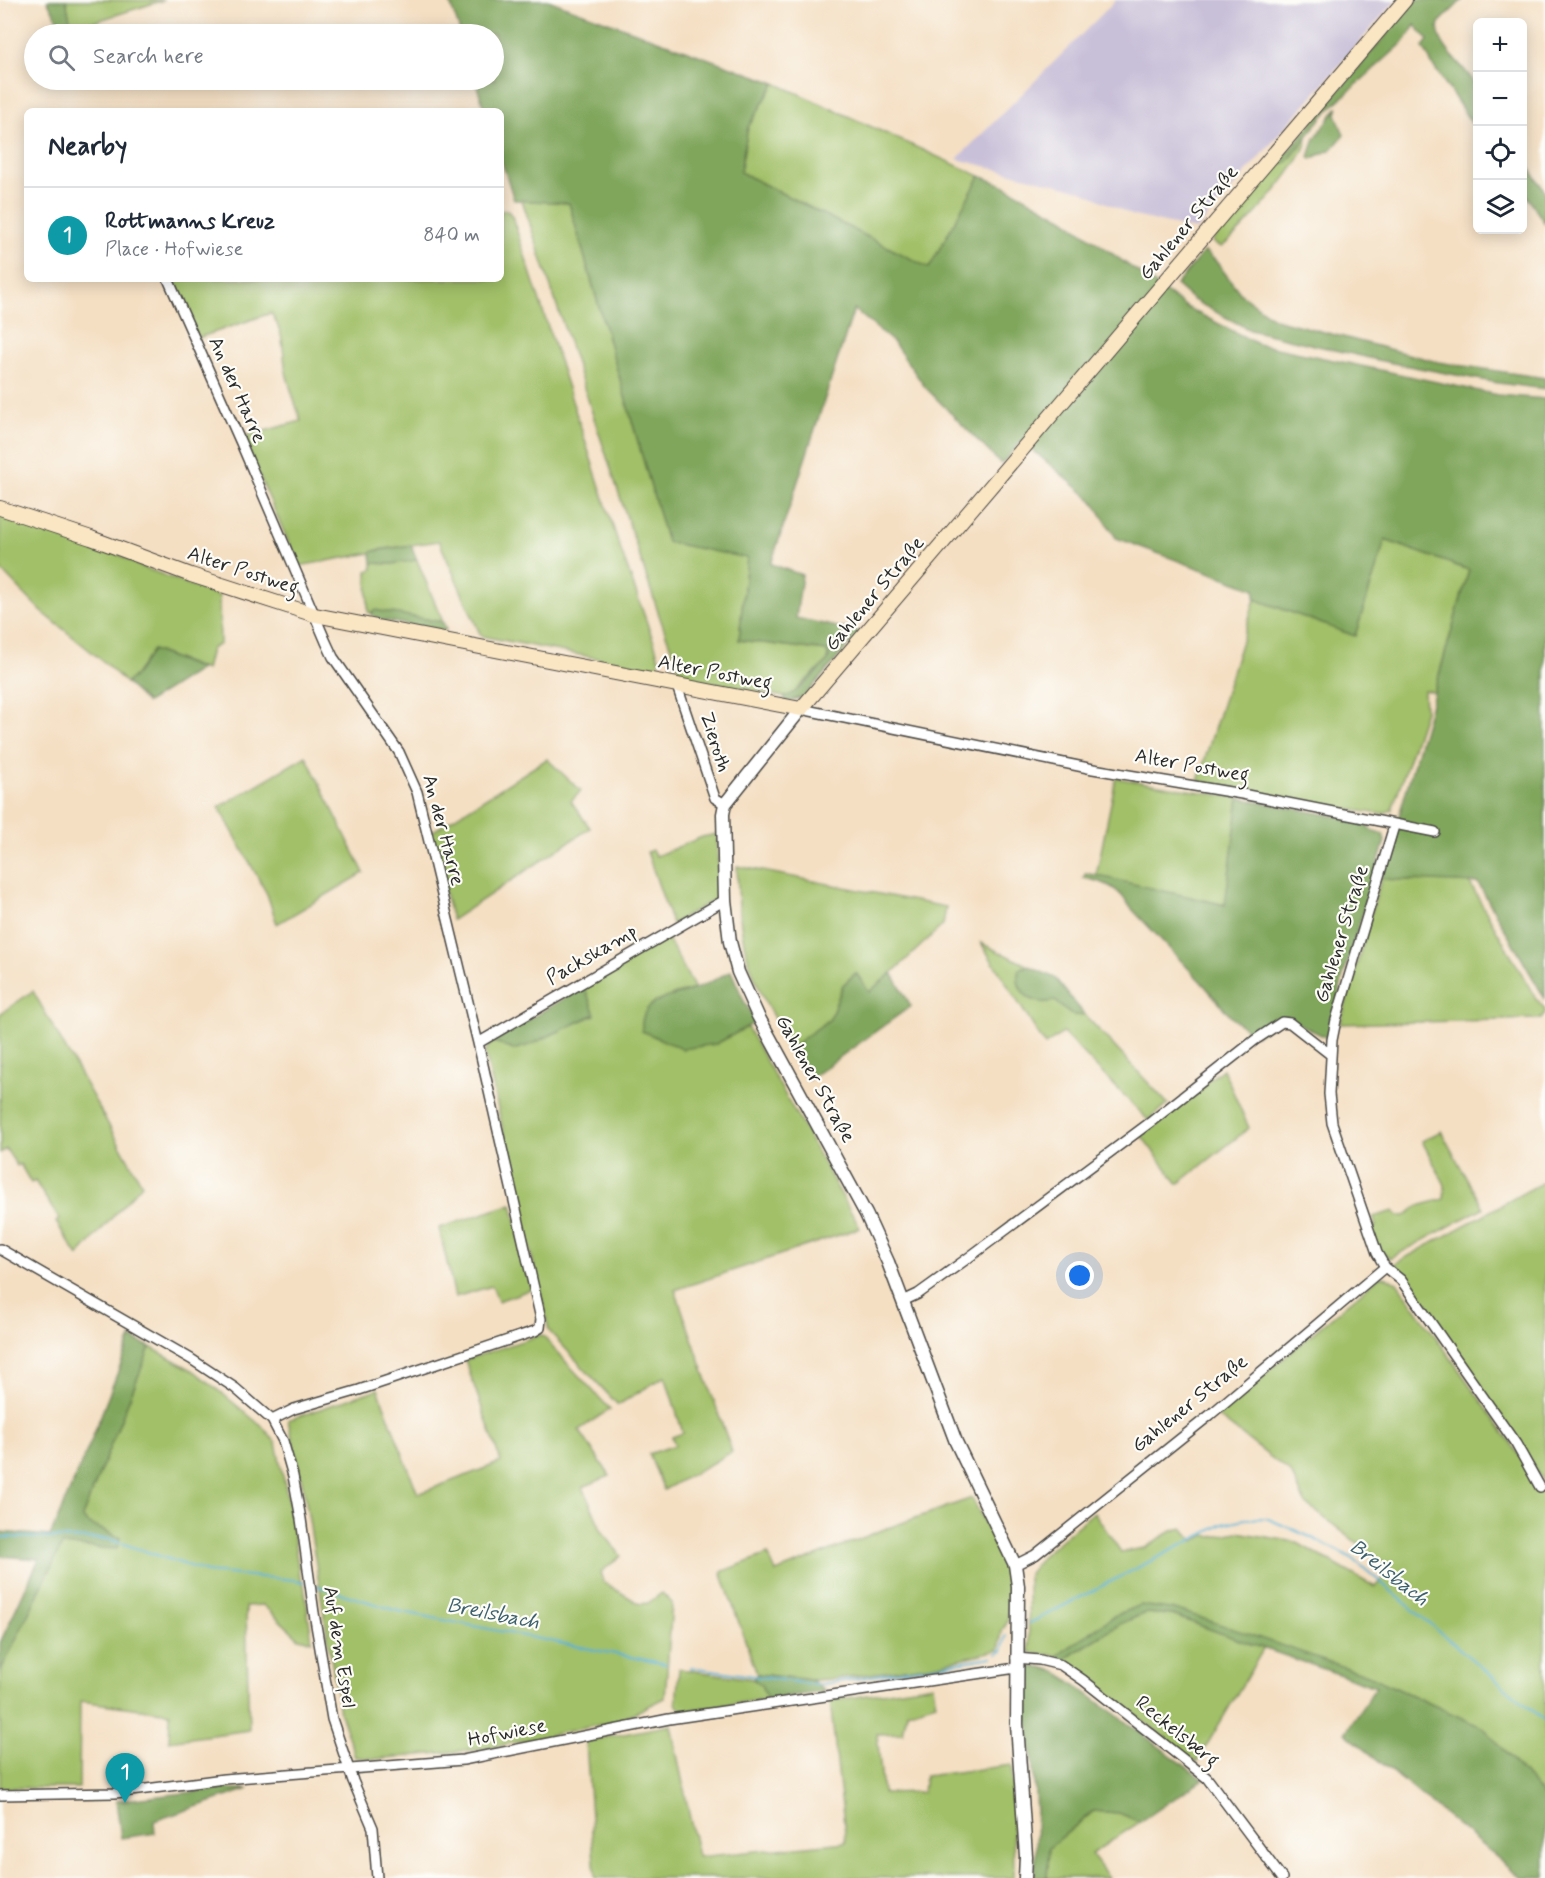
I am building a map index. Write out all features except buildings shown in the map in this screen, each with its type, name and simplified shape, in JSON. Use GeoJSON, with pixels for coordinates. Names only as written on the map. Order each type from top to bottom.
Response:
{"type":"FeatureCollection","features":[{"type":"Feature","properties":{"kind":"main road","name":"Gahlener Straße"},"geometry":{"type":"LineString","coordinates":[[801,710],[1405,0]]}},
{"type":"Feature","properties":{"kind":"main road","name":"Alter Postweg"},"geometry":{"type":"LineString","coordinates":[[0,508],[91,538],[191,575],[315,615],[801,710]]}},
{"type":"Feature","properties":{"kind":"street","name":"An der Harre"},"geometry":{"type":"LineString","coordinates":[[169,282],[333,657],[399,752],[417,792],[478,1043],[541,1319],[540,1328],[535,1331],[370,1387],[294,1409],[272,1420]]}},
{"type":"Feature","properties":{"kind":"street","name":"Zieroth"},"geometry":{"type":"LineString","coordinates":[[677,686],[715,798],[725,804]]}},
{"type":"Feature","properties":{"kind":"street","name":"Gahlener Straße"},"geometry":{"type":"LineString","coordinates":[[801,710],[725,804],[723,814],[725,900],[730,942],[738,972],[758,1016],[866,1214],[903,1301],[956,1442],[1015,1565],[1018,1586],[1017,1724],[1026,1856],[1025,1878]]}},
{"type":"Feature","properties":{"kind":"street","name":"Alter Postweg"},"geometry":{"type":"LineString","coordinates":[[801,710],[1093,769],[1312,807],[1394,826],[1434,832]]}},
{"type":"Feature","properties":{"kind":"street","name":"Gahlener Straße"},"geometry":{"type":"LineString","coordinates":[[1394,826],[1336,1020],[1329,1094],[1332,1123],[1364,1218],[1385,1267],[1401,1280],[1516,1444],[1540,1487]]}},
{"type":"Feature","properties":{"kind":"street","name":"Packskamp"},"geometry":{"type":"LineString","coordinates":[[478,1043],[725,900]]}},
{"type":"Feature","properties":{"kind":"street"},"geometry":{"type":"LineString","coordinates":[[903,1301],[918,1294],[968,1258],[1161,1114],[1255,1040],[1282,1022],[1290,1023],[1331,1055]]}},
{"type":"Feature","properties":{"kind":"street","name":"Auf dem Espel"},"geometry":{"type":"LineString","coordinates":[[0,1249],[191,1359],[235,1388],[272,1420],[283,1441],[293,1476],[332,1719],[373,1828],[377,1878]]}},
{"type":"Feature","properties":{"kind":"street","name":"Gahlener Straße"},"geometry":{"type":"LineString","coordinates":[[1015,1565],[1035,1555],[1210,1415],[1385,1267]]}},
{"type":"Feature","properties":{"kind":"street","name":"Reckelsberg"},"geometry":{"type":"LineString","coordinates":[[1016,1663],[1040,1660],[1061,1665],[1207,1778],[1282,1878]]}},
{"type":"Feature","properties":{"kind":"street","name":"Hofwiese"},"geometry":{"type":"LineString","coordinates":[[0,1795],[115,1793],[224,1779],[463,1760],[669,1719],[1016,1663]]}},
{"type":"Feature","properties":{"kind":"shaded area"},"geometry":{"type":"Polygon","coordinates":[[[1116,0],[1395,1],[1196,230],[1134,216],[1082,191],[957,159],[1116,0]]]}},
{"type":"Feature","properties":{"kind":"green space"},"geometry":{"type":"Polygon","coordinates":[[[47,0],[66,0],[71,24],[60,24],[47,0]]]}},
{"type":"Feature","properties":{"kind":"green space"},"geometry":{"type":"Polygon","coordinates":[[[66,0],[164,0],[87,24],[70,24],[66,0]]]}},
{"type":"Feature","properties":{"kind":"green space"},"geometry":{"type":"Polygon","coordinates":[[[449,0],[548,0],[775,83],[748,127],[740,172],[929,268],[980,176],[1003,185],[1064,219],[1188,308],[1258,344],[1498,395],[1545,399],[1545,999],[1478,883],[1381,879],[1469,570],[1385,540],[1355,636],[1255,599],[1255,589],[1116,538],[1093,501],[1022,441],[1001,464],[925,387],[894,343],[854,309],[771,564],[802,575],[796,618],[860,632],[804,697],[786,702],[784,697],[800,688],[828,661],[827,651],[739,640],[747,558],[667,542],[569,203],[514,200],[504,168],[504,108],[484,108],[478,90],[504,90],[504,24],[457,24],[449,0]]]}},
{"type":"Feature","properties":{"kind":"green space"},"geometry":{"type":"Polygon","coordinates":[[[1415,0],[1462,0],[1439,23],[1439,31],[1446,48],[1473,80],[1473,125],[1432,64],[1423,47],[1428,40],[1415,25],[1405,41],[1322,117],[1288,161],[1279,162],[1415,0]]]}},
{"type":"Feature","properties":{"kind":"green space"},"geometry":{"type":"Polygon","coordinates":[[[775,83],[980,176],[929,268],[740,172],[748,127],[775,83]]]}},
{"type":"Feature","properties":{"kind":"green space"},"geometry":{"type":"Polygon","coordinates":[[[1338,107],[1336,114],[1344,135],[1332,149],[1311,159],[1309,157],[1315,138],[1338,107]]]}},
{"type":"Feature","properties":{"kind":"green space"},"geometry":{"type":"Polygon","coordinates":[[[1307,138],[1304,148],[1285,179],[1257,213],[1221,247],[1213,243],[1212,241],[1279,162],[1288,161],[1307,138]]]}},
{"type":"Feature","properties":{"kind":"green space"},"geometry":{"type":"Polygon","coordinates":[[[1527,164],[1545,191],[1545,224],[1527,196],[1527,164]]]}},
{"type":"Feature","properties":{"kind":"green space"},"geometry":{"type":"Polygon","coordinates":[[[522,200],[569,203],[667,542],[747,557],[739,640],[827,651],[828,661],[791,697],[689,678],[679,670],[522,200]]]}},
{"type":"Feature","properties":{"kind":"green space"},"geometry":{"type":"Polygon","coordinates":[[[504,210],[507,210],[512,216],[618,542],[656,648],[659,659],[658,665],[653,669],[481,636],[439,541],[377,550],[299,566],[242,437],[301,421],[287,376],[282,337],[276,322],[271,313],[198,338],[175,282],[504,282],[504,210]]]}},
{"type":"Feature","properties":{"kind":"green space"},"geometry":{"type":"Polygon","coordinates":[[[1204,251],[1215,260],[1241,294],[1275,319],[1438,362],[1545,378],[1545,389],[1498,383],[1382,361],[1250,330],[1193,300],[1176,285],[1204,251]]]}},
{"type":"Feature","properties":{"kind":"green space"},"geometry":{"type":"Polygon","coordinates":[[[0,514],[122,556],[137,565],[219,596],[220,644],[211,649],[206,670],[153,650],[135,675],[126,683],[41,611],[0,569],[0,514]]]}},
{"type":"Feature","properties":{"kind":"green space"},"geometry":{"type":"Polygon","coordinates":[[[1385,540],[1469,570],[1434,692],[1424,690],[1425,711],[1392,810],[1381,814],[1346,809],[1198,781],[1255,599],[1355,636],[1385,540]]]}},
{"type":"Feature","properties":{"kind":"green space"},"geometry":{"type":"Polygon","coordinates":[[[411,545],[417,560],[392,564],[372,563],[371,553],[374,551],[411,545]]]}},
{"type":"Feature","properties":{"kind":"green space"},"geometry":{"type":"Polygon","coordinates":[[[417,560],[443,622],[368,612],[367,571],[373,569],[372,563],[392,564],[417,560]]]}},
{"type":"Feature","properties":{"kind":"green space"},"geometry":{"type":"Polygon","coordinates":[[[375,610],[443,622],[446,630],[380,620],[371,614],[375,610]]]}},
{"type":"Feature","properties":{"kind":"green space"},"geometry":{"type":"Polygon","coordinates":[[[153,650],[201,669],[147,703],[126,683],[135,675],[153,650]]]}},
{"type":"Feature","properties":{"kind":"green space"},"geometry":{"type":"Polygon","coordinates":[[[306,756],[364,873],[277,924],[267,894],[219,807],[306,756]]]}},
{"type":"Feature","properties":{"kind":"green space"},"geometry":{"type":"Polygon","coordinates":[[[547,759],[581,791],[571,801],[590,828],[452,920],[430,833],[547,759]]]}},
{"type":"Feature","properties":{"kind":"green space"},"geometry":{"type":"Polygon","coordinates":[[[1116,778],[1239,798],[1226,905],[1096,876],[1116,778]]]}},
{"type":"Feature","properties":{"kind":"green space"},"geometry":{"type":"Polygon","coordinates":[[[1239,798],[1361,821],[1374,832],[1383,834],[1385,841],[1343,976],[1329,1039],[1285,1017],[1255,1036],[1231,1017],[1131,908],[1122,895],[1105,884],[1083,878],[1086,873],[1225,905],[1239,798]]]}},
{"type":"Feature","properties":{"kind":"green space"},"geometry":{"type":"Polygon","coordinates":[[[717,834],[719,897],[672,924],[647,852],[652,850],[656,856],[702,837],[717,834]]]}},
{"type":"Feature","properties":{"kind":"green space"},"geometry":{"type":"Polygon","coordinates":[[[737,866],[946,907],[943,925],[869,992],[856,973],[843,985],[830,1019],[790,1048],[760,991],[747,955],[738,900],[737,866]]]}},
{"type":"Feature","properties":{"kind":"green space"},"geometry":{"type":"Polygon","coordinates":[[[1381,879],[1469,882],[1535,997],[1545,1009],[1545,1014],[1541,1019],[1340,1024],[1381,879]]]}},
{"type":"Feature","properties":{"kind":"green space"},"geometry":{"type":"Polygon","coordinates":[[[666,935],[695,989],[672,995],[716,1044],[747,1027],[860,1228],[675,1290],[732,1452],[664,1490],[649,1454],[675,1445],[672,1437],[683,1433],[665,1376],[618,1405],[549,1331],[485,1052],[492,1042],[513,1050],[595,1015],[584,986],[666,935]]]}},
{"type":"Feature","properties":{"kind":"green space"},"geometry":{"type":"Polygon","coordinates":[[[981,943],[1029,966],[1022,967],[1027,996],[1040,1002],[1055,1001],[1071,1014],[1084,1014],[1168,1104],[1148,1120],[1063,1033],[1045,1045],[981,943]]]}},
{"type":"Feature","properties":{"kind":"green space"},"geometry":{"type":"Polygon","coordinates":[[[1029,966],[1055,978],[1084,1014],[1071,1014],[1055,1001],[1040,1002],[1029,998],[1019,985],[1018,975],[1019,969],[1029,966]]]}},
{"type":"Feature","properties":{"kind":"green space"},"geometry":{"type":"Polygon","coordinates":[[[731,971],[756,1022],[716,1044],[682,1049],[642,1031],[642,1020],[650,1005],[698,988],[731,971]]]}},
{"type":"Feature","properties":{"kind":"green space"},"geometry":{"type":"Polygon","coordinates":[[[856,973],[869,992],[892,973],[911,1006],[808,1080],[790,1048],[830,1019],[843,985],[856,973]]]}},
{"type":"Feature","properties":{"kind":"green space"},"geometry":{"type":"Polygon","coordinates":[[[584,986],[595,1014],[530,1045],[513,1050],[492,1042],[584,986]]]}},
{"type":"Feature","properties":{"kind":"green space"},"geometry":{"type":"Polygon","coordinates":[[[33,991],[142,1184],[78,1256],[56,1222],[59,1219],[35,1181],[31,1183],[20,1164],[17,1166],[6,1149],[0,1153],[0,1014],[33,991]]]}},
{"type":"Feature","properties":{"kind":"green space"},"geometry":{"type":"Polygon","coordinates":[[[1223,1069],[1249,1128],[1178,1184],[1140,1134],[1223,1069]]]}},
{"type":"Feature","properties":{"kind":"green space"},"geometry":{"type":"Polygon","coordinates":[[[1441,1131],[1483,1208],[1391,1258],[1380,1252],[1370,1229],[1376,1226],[1373,1217],[1394,1211],[1398,1216],[1405,1216],[1418,1206],[1444,1199],[1445,1185],[1422,1141],[1441,1131]]]}},
{"type":"Feature","properties":{"kind":"green space"},"geometry":{"type":"Polygon","coordinates":[[[1545,1181],[1545,1798],[1484,1728],[1365,1674],[1229,1629],[1140,1605],[1114,1616],[1057,1656],[1029,1652],[1028,1575],[1043,1555],[1094,1512],[1121,1552],[1144,1548],[1172,1531],[1183,1528],[1194,1541],[1206,1535],[1212,1537],[1237,1532],[1296,1542],[1375,1587],[1391,1569],[1305,1503],[1291,1473],[1216,1415],[1379,1277],[1397,1282],[1520,1456],[1536,1489],[1543,1481],[1394,1264],[1545,1181]]]}},
{"type":"Feature","properties":{"kind":"green space"},"geometry":{"type":"Polygon","coordinates":[[[512,1204],[532,1289],[498,1301],[492,1286],[455,1297],[439,1228],[512,1204]]]}},
{"type":"Feature","properties":{"kind":"green space"},"geometry":{"type":"Polygon","coordinates":[[[540,1335],[545,1337],[610,1409],[579,1430],[610,1476],[583,1487],[602,1531],[621,1556],[601,1572],[603,1582],[640,1604],[648,1603],[662,1593],[672,1603],[665,1698],[618,1721],[484,1749],[375,1759],[355,1757],[340,1713],[305,1496],[288,1420],[378,1389],[418,1494],[501,1462],[465,1360],[540,1335]]]}},
{"type":"Feature","properties":{"kind":"green space"},"geometry":{"type":"Polygon","coordinates":[[[131,1338],[150,1347],[82,1517],[87,1523],[120,1538],[117,1549],[62,1545],[0,1672],[0,1643],[39,1559],[0,1556],[0,1532],[50,1536],[91,1441],[131,1338]]]}},
{"type":"Feature","properties":{"kind":"green space"},"geometry":{"type":"Polygon","coordinates":[[[150,1347],[194,1371],[265,1429],[276,1443],[289,1504],[299,1573],[304,1585],[312,1641],[299,1638],[263,1605],[246,1606],[249,1730],[169,1741],[170,1713],[80,1701],[79,1788],[0,1788],[0,1672],[62,1545],[116,1549],[120,1538],[87,1523],[82,1517],[150,1347]]]}},
{"type":"Feature","properties":{"kind":"green space"},"geometry":{"type":"Polygon","coordinates":[[[972,1498],[1000,1553],[1009,1583],[1008,1621],[1002,1631],[999,1650],[934,1665],[834,1679],[811,1680],[757,1674],[721,1572],[768,1554],[776,1572],[882,1530],[972,1498]]]}},
{"type":"Feature","properties":{"kind":"green space"},"geometry":{"type":"Polygon","coordinates":[[[1140,1605],[1178,1610],[1365,1674],[1484,1728],[1545,1798],[1545,1878],[1522,1878],[1345,1733],[1376,1687],[1172,1615],[1145,1613],[1120,1624],[1063,1660],[1057,1656],[1114,1616],[1140,1605]]]}},
{"type":"Feature","properties":{"kind":"green space"},"geometry":{"type":"Polygon","coordinates":[[[1145,1613],[1172,1615],[1264,1648],[1197,1762],[1063,1660],[1120,1624],[1145,1613]]]}},
{"type":"Feature","properties":{"kind":"green space"},"geometry":{"type":"Polygon","coordinates":[[[1029,1667],[1042,1667],[1059,1673],[1203,1779],[1140,1822],[1119,1813],[1093,1811],[1049,1848],[1047,1878],[1034,1878],[1036,1807],[1024,1689],[1027,1684],[1029,1667]]]}},
{"type":"Feature","properties":{"kind":"green space"},"geometry":{"type":"Polygon","coordinates":[[[679,1669],[753,1679],[761,1685],[767,1699],[682,1710],[676,1705],[679,1669]]]}},
{"type":"Feature","properties":{"kind":"green space"},"geometry":{"type":"Polygon","coordinates":[[[757,1674],[811,1680],[825,1692],[767,1699],[761,1685],[753,1679],[757,1674]]]}},
{"type":"Feature","properties":{"kind":"green space"},"geometry":{"type":"Polygon","coordinates":[[[933,1685],[936,1703],[907,1712],[903,1733],[877,1734],[883,1793],[923,1792],[925,1776],[1012,1765],[1014,1878],[595,1878],[586,1741],[671,1725],[698,1857],[846,1842],[830,1701],[933,1685]]]}},
{"type":"Feature","properties":{"kind":"green space"},"geometry":{"type":"Polygon","coordinates":[[[219,1789],[249,1789],[154,1821],[155,1833],[121,1838],[116,1801],[219,1789]]]}},
{"type":"Feature","properties":{"kind":"green space"},"geometry":{"type":"Polygon","coordinates":[[[1094,1811],[1119,1813],[1140,1822],[1091,1854],[1109,1878],[1047,1878],[1049,1848],[1094,1811]]]}},
{"type":"Feature","properties":{"kind":"waterway","name":"Breilsbach"},"geometry":{"type":"LineString","coordinates":[[1030,1623],[1223,1524],[1245,1519],[1266,1518],[1352,1558],[1545,1721]]}},
{"type":"Feature","properties":{"kind":"waterway","name":"Breilsbach"},"geometry":{"type":"LineString","coordinates":[[0,1537],[109,1539],[207,1572],[304,1582]]}},
{"type":"Feature","properties":{"kind":"waterway","name":"Breilsbach"},"geometry":{"type":"LineString","coordinates":[[317,1586],[398,1611],[666,1664]]}},
{"type":"Feature","properties":{"kind":"waterway","name":"Breilsbach"},"geometry":{"type":"LineString","coordinates":[[997,1654],[1002,1651],[1006,1636]]}},
{"type":"Feature","properties":{"kind":"waterway","name":"Breilsbach"},"geometry":{"type":"LineString","coordinates":[[690,1667],[816,1685],[992,1657]]}},
{"type":"Feature","properties":{"kind":"place","name":"Rottmanns Kreuz"},"geometry":{"type":"Point","coordinates":[125,1803]}}]}
